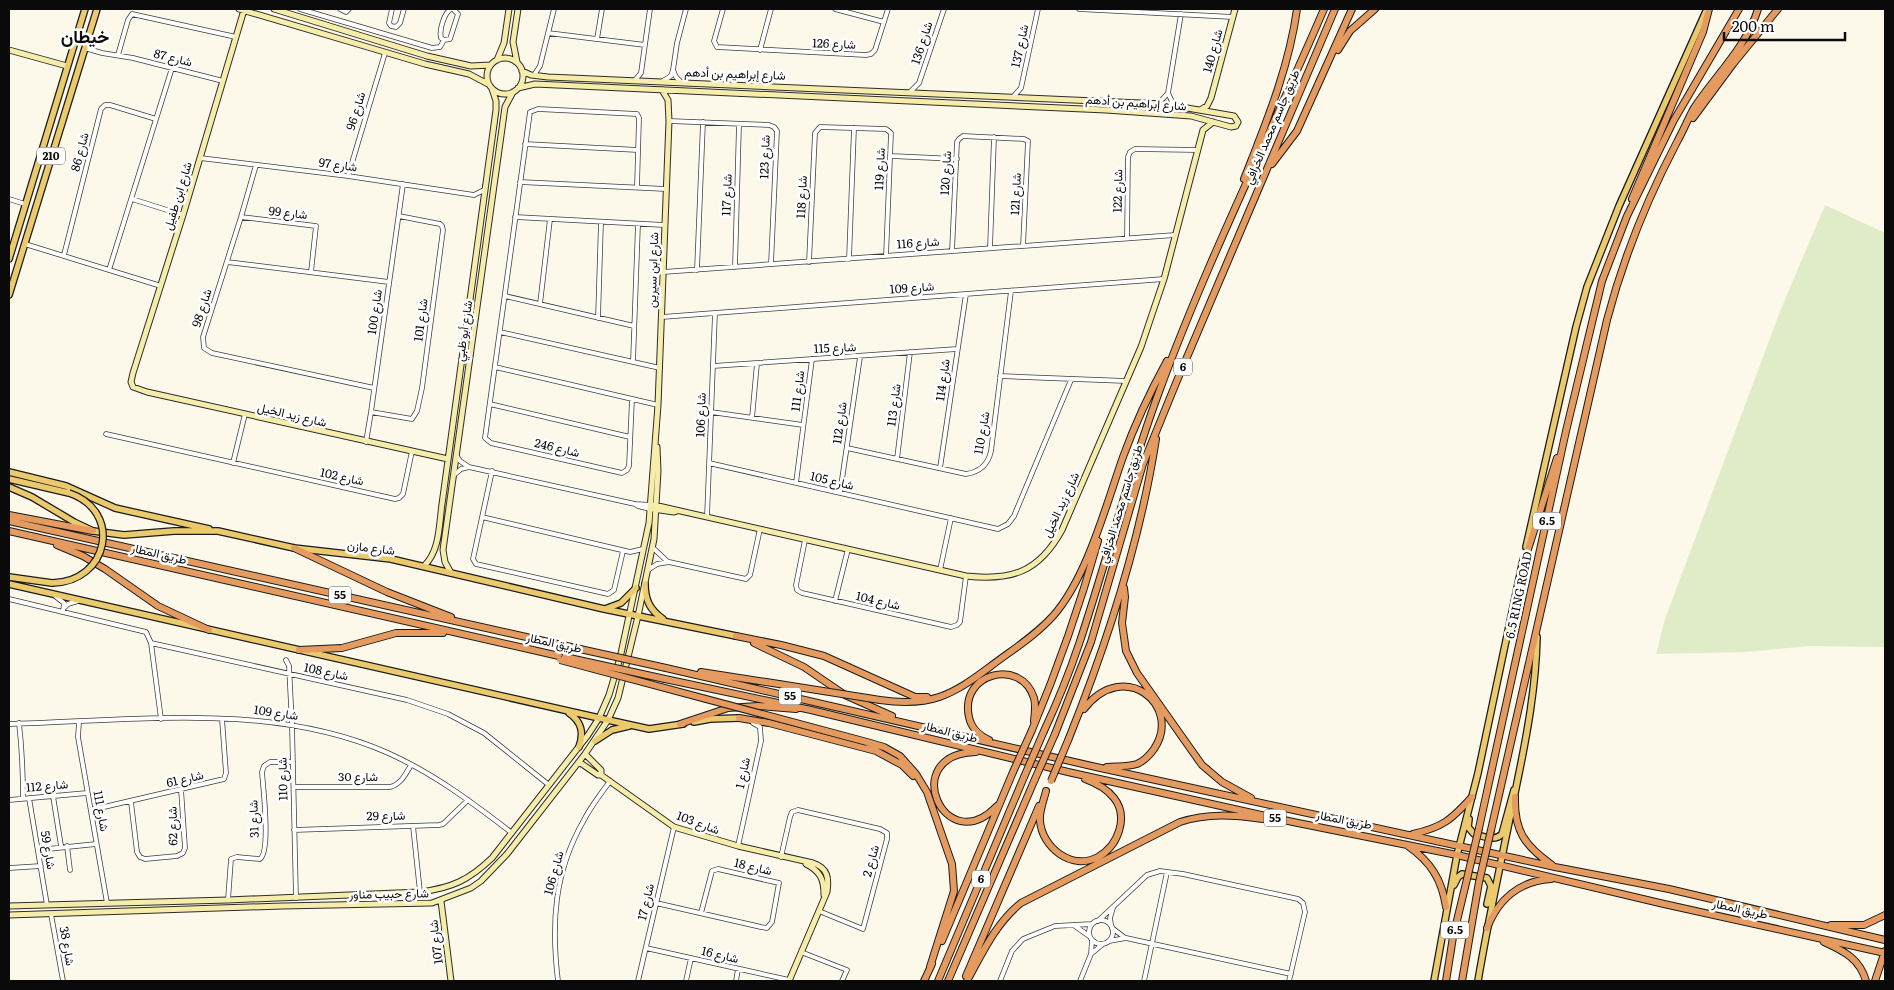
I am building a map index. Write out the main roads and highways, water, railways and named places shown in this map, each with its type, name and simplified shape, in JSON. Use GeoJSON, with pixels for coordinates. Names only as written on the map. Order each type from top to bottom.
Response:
{"type":"FeatureCollection","features":[{"type":"Feature","properties":{"kind":"highway"},"geometry":{"type":"LineString","coordinates":[[1222,237],[1283,75],[1291,49],[1297,9]]}},
{"type":"Feature","properties":{"kind":"highway","name":"طريق جاسم محمد الخرافي"},"geometry":{"type":"LineString","coordinates":[[938,981],[1079,645],[1144,431],[1179,338],[1324,9]]}},
{"type":"Feature","properties":{"kind":"highway","name":"طريق جاسم محمد الخرافي"},"geometry":{"type":"LineString","coordinates":[[948,981],[1055,734],[1091,642],[1144,464],[1158,428],[1335,9]]}},
{"type":"Feature","properties":{"kind":"highway"},"geometry":{"type":"LineString","coordinates":[[1265,173],[1297,131],[1352,9]]}},
{"type":"Feature","properties":{"kind":"highway"},"geometry":{"type":"LineString","coordinates":[[1327,65],[1350,30],[1375,9]]}},
{"type":"Feature","properties":{"kind":"highway"},"geometry":{"type":"LineString","coordinates":[[1627,216],[1636,186],[1702,32],[1708,9]]}},
{"type":"Feature","properties":{"kind":"highway"},"geometry":{"type":"LineString","coordinates":[[1627,216],[1674,120],[1739,9]]}},
{"type":"Feature","properties":{"kind":"highway"},"geometry":{"type":"LineString","coordinates":[[1684,128],[1693,110],[1746,36],[1758,9]]}},
{"type":"Feature","properties":{"kind":"highway"},"geometry":{"type":"LineString","coordinates":[[1684,128],[1778,9]]}},
{"type":"Feature","properties":{"kind":"highway","name":"6.5 RING ROAD"},"geometry":{"type":"LineString","coordinates":[[1462,981],[1491,830],[1609,311],[1620,275],[1641,220],[1684,128]]}},
{"type":"Feature","properties":{"kind":"highway","name":"6.5 RING ROAD"},"geometry":{"type":"LineString","coordinates":[[1446,981],[1453,937],[1479,828],[1566,431],[1602,281],[1627,216]]}},
{"type":"Feature","properties":{"kind":"highway"},"geometry":{"type":"LineString","coordinates":[[667,668],[904,703],[937,699],[970,682],[1023,643],[1054,615],[1068,596],[1094,542],[1137,423],[1179,338]]}},
{"type":"Feature","properties":{"kind":"highway"},"geometry":{"type":"LineString","coordinates":[[965,981],[1090,687],[1124,585],[1151,471],[1158,428]]}},
{"type":"Feature","properties":{"kind":"highway"},"geometry":{"type":"LineString","coordinates":[[1523,565],[1566,431]]}},
{"type":"Feature","properties":{"kind":"highway"},"geometry":{"type":"LineString","coordinates":[[924,981],[999,803],[1033,729],[1061,657],[1086,584],[1110,496]]}},
{"type":"Feature","properties":{"kind":"highway"},"geometry":{"type":"LineString","coordinates":[[9,515],[93,531]]}},
{"type":"Feature","properties":{"kind":"highway","name":"طريق المطار"},"geometry":{"type":"LineString","coordinates":[[9,521],[667,668],[1006,747],[1669,890],[1885,940]]}},
{"type":"Feature","properties":{"kind":"highway","name":"طريق المطار"},"geometry":{"type":"LineString","coordinates":[[9,531],[559,658],[811,710],[1068,772],[1293,822],[1457,855],[1885,952]]}},
{"type":"Feature","properties":{"kind":"highway"},"geometry":{"type":"LineString","coordinates":[[44,539],[83,556],[158,606],[209,630]]}},
{"type":"Feature","properties":{"kind":"highway"},"geometry":{"type":"LineString","coordinates":[[294,548],[411,603],[480,627]]}},
{"type":"Feature","properties":{"kind":"highway"},"geometry":{"type":"LineString","coordinates":[[1124,585],[1125,597],[1122,623],[1126,651],[1137,673],[1202,765],[1222,782],[1256,802]]}},
{"type":"Feature","properties":{"kind":"highway"},"geometry":{"type":"LineString","coordinates":[[299,650],[342,648],[396,633],[427,632],[464,635]]}},
{"type":"Feature","properties":{"kind":"highway"},"geometry":{"type":"LineString","coordinates":[[736,636],[824,656],[916,697],[925,698],[953,691]]}},
{"type":"Feature","properties":{"kind":"highway"},"geometry":{"type":"LineString","coordinates":[[736,636],[770,649],[793,661],[845,695],[914,725]]}},
{"type":"Feature","properties":{"kind":"highway"},"geometry":{"type":"LineString","coordinates":[[559,658],[884,747],[900,756],[916,774],[926,792],[950,857],[954,878],[954,891],[950,907],[930,967]]}},
{"type":"Feature","properties":{"kind":"highway"},"geometry":{"type":"LineString","coordinates":[[1006,747],[980,735],[970,721],[968,702],[971,693],[981,681],[989,676],[1004,674],[1019,679],[1026,684],[1031,690],[1035,705],[1033,729]]}},
{"type":"Feature","properties":{"kind":"highway"},"geometry":{"type":"LineString","coordinates":[[1077,718],[1095,696],[1119,685],[1140,690],[1148,695],[1159,710],[1161,719],[1160,737],[1146,758],[1128,766],[1096,767]]}},
{"type":"Feature","properties":{"kind":"highway"},"geometry":{"type":"LineString","coordinates":[[680,724],[720,710],[742,706],[811,710]]}},
{"type":"Feature","properties":{"kind":"highway"},"geometry":{"type":"LineString","coordinates":[[739,718],[769,723],[884,753],[902,764],[926,792]]}},
{"type":"Feature","properties":{"kind":"highway"},"geometry":{"type":"LineString","coordinates":[[986,752],[958,754],[945,761],[933,783],[935,798],[945,813],[952,818],[968,822],[986,815],[999,803]]}},
{"type":"Feature","properties":{"kind":"highway"},"geometry":{"type":"LineString","coordinates":[[1046,790],[1040,818],[1044,838],[1049,846],[1057,853],[1068,858],[1088,860],[1104,853],[1117,838],[1120,829],[1121,820],[1116,800],[1100,786],[1068,772]]}},
{"type":"Feature","properties":{"kind":"highway"},"geometry":{"type":"LineString","coordinates":[[1410,834],[1436,828],[1457,814],[1472,797]]}},
{"type":"Feature","properties":{"kind":"highway"},"geometry":{"type":"LineString","coordinates":[[1515,797],[1518,826],[1525,840],[1536,853],[1556,867]]}},
{"type":"Feature","properties":{"kind":"highway"},"geometry":{"type":"LineString","coordinates":[[965,981],[998,926],[1021,903],[1150,836],[1196,817],[1216,815],[1233,814],[1293,822]]}},
{"type":"Feature","properties":{"kind":"highway"},"geometry":{"type":"LineString","coordinates":[[1405,844],[1420,854],[1439,878],[1444,892],[1446,907]]}},
{"type":"Feature","properties":{"kind":"highway"},"geometry":{"type":"LineString","coordinates":[[1487,928],[1493,914],[1502,901],[1513,891],[1527,884],[1542,880],[1559,879]]}},
{"type":"Feature","properties":{"kind":"highway"},"geometry":{"type":"LineString","coordinates":[[1813,924],[1851,926],[1864,924],[1885,915]]}},
{"type":"Feature","properties":{"kind":"highway"},"geometry":{"type":"LineString","coordinates":[[1811,936],[1852,957],[1860,966],[1866,981]]}},
{"type":"Feature","properties":{"kind":"highway"},"geometry":{"type":"LineString","coordinates":[[1875,981],[1885,952]]}},
{"type":"Feature","properties":{"kind":"main road","name":"210"},"geometry":{"type":"LineString","coordinates":[[9,295],[97,9]]}},
{"type":"Feature","properties":{"kind":"main road"},"geometry":{"type":"LineString","coordinates":[[1517,785],[1511,795],[1501,836],[1495,839],[1474,834],[1469,829],[1468,824],[1478,773],[1569,354],[1588,287],[1620,206],[1708,9]]}},
{"type":"Feature","properties":{"kind":"main road","name":"210"},"geometry":{"type":"LineString","coordinates":[[9,259],[85,11]]}},
{"type":"Feature","properties":{"kind":"main road"},"geometry":{"type":"LineString","coordinates":[[85,11],[88,18],[95,17]]}},
{"type":"Feature","properties":{"kind":"main road"},"geometry":{"type":"LineString","coordinates":[[80,25],[87,24],[91,29]]}},
{"type":"Feature","properties":{"kind":"main road"},"geometry":{"type":"LineString","coordinates":[[47,133],[53,137],[57,136]]}},
{"type":"Feature","properties":{"kind":"main road"},"geometry":{"type":"LineString","coordinates":[[44,144],[50,144],[54,147]]}},
{"type":"Feature","properties":{"kind":"main road"},"geometry":{"type":"LineString","coordinates":[[9,472],[66,486],[115,508],[218,531]]}},
{"type":"Feature","properties":{"kind":"main road"},"geometry":{"type":"LineString","coordinates":[[9,577],[52,583],[64,583],[74,580],[93,566],[99,556],[103,534],[101,522],[96,512],[80,496],[11,479]]}},
{"type":"Feature","properties":{"kind":"main road","name":"شارع مازن"},"geometry":{"type":"LineString","coordinates":[[9,487],[32,497],[93,531],[124,535],[218,531],[294,548],[391,559],[604,609],[736,636]]}},
{"type":"Feature","properties":{"kind":"main road"},"geometry":{"type":"LineString","coordinates":[[9,584],[632,725],[649,728],[710,719],[739,718]]}},
{"type":"Feature","properties":{"kind":"main road"},"geometry":{"type":"LineString","coordinates":[[645,584],[645,592],[650,608],[663,619],[672,622]]}},
{"type":"Feature","properties":{"kind":"main road"},"geometry":{"type":"LineString","coordinates":[[604,609],[621,603],[636,588]]}},
{"type":"Feature","properties":{"kind":"main road"},"geometry":{"type":"LineString","coordinates":[[1478,981],[1483,946],[1515,797],[1532,700],[1537,629]]}},
{"type":"Feature","properties":{"kind":"main road"},"geometry":{"type":"LineString","coordinates":[[560,710],[575,717],[579,723],[582,731],[579,747]]}},
{"type":"Feature","properties":{"kind":"main road"},"geometry":{"type":"LineString","coordinates":[[595,741],[612,730],[632,725]]}},
{"type":"Feature","properties":{"kind":"main road"},"geometry":{"type":"LineString","coordinates":[[1434,981],[1446,907],[1459,845],[1478,773]]}},
{"type":"Feature","properties":{"kind":"main road"},"geometry":{"type":"LineString","coordinates":[[1442,934],[1458,877],[1465,873],[1485,877],[1490,880],[1491,886],[1483,930],[1483,946]]}},
{"type":"Feature","properties":{"kind":"district","name":"خيطان"},"geometry":{"type":"Point","coordinates":[85,37]}}]}
